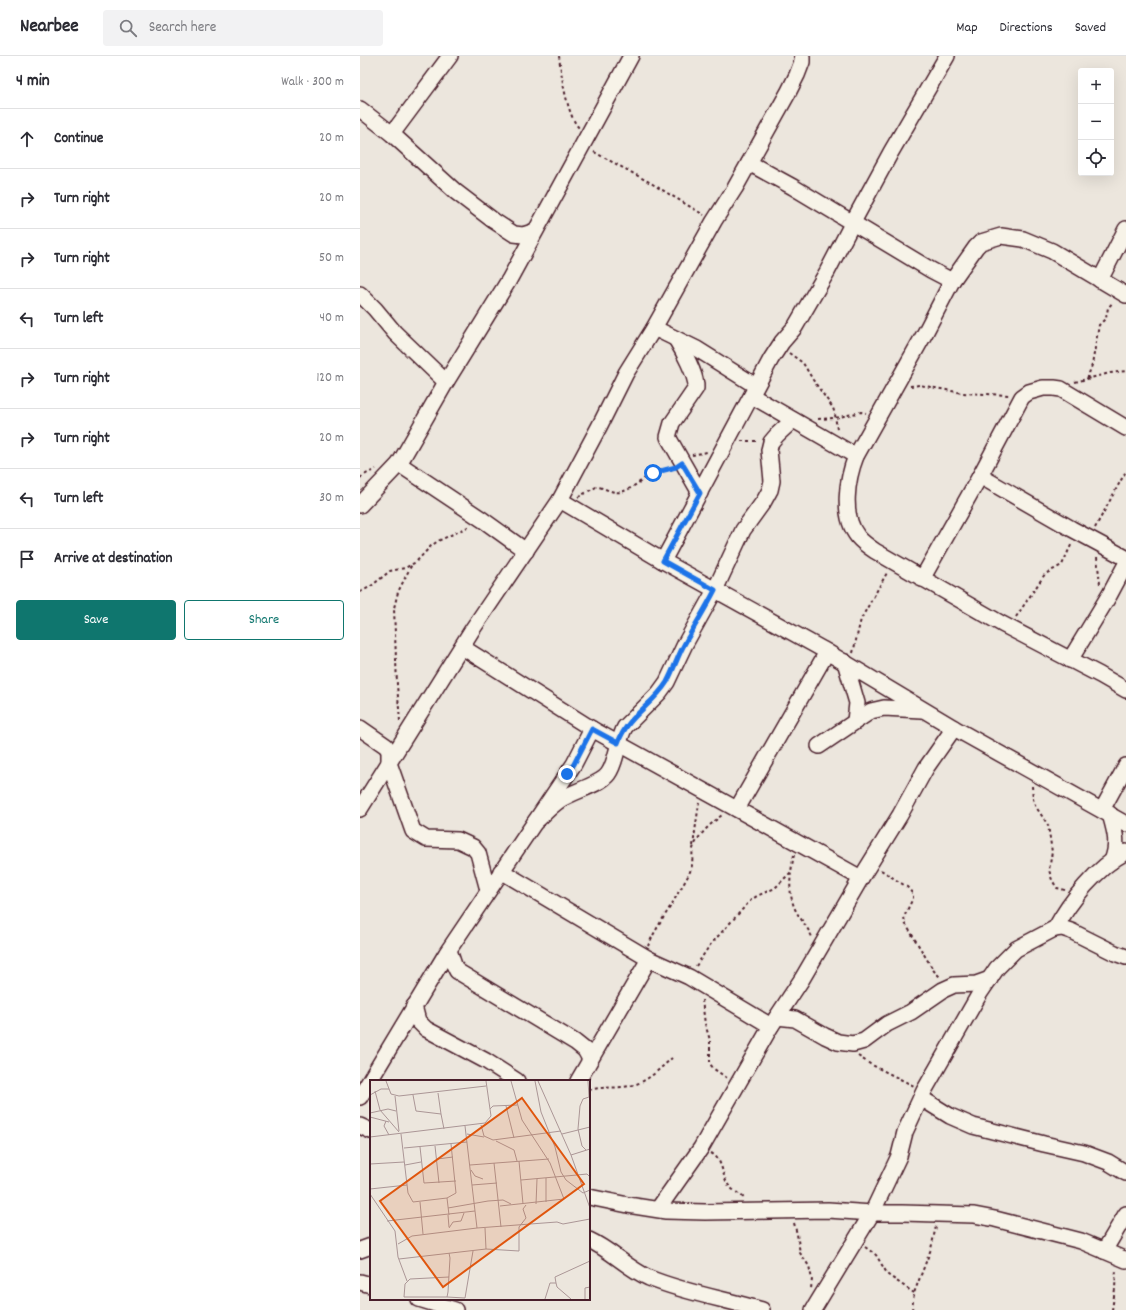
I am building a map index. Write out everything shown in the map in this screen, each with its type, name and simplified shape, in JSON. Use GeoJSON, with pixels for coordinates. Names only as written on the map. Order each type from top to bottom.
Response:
{"type":"FeatureCollection","features":[{"type":"Feature","properties":{"kind":"street"},"geometry":{"type":"LineString","coordinates":[[392,134],[450,56]]}},
{"type":"Feature","properties":{"kind":"street"},"geometry":{"type":"LineString","coordinates":[[360,505],[399,464],[446,382],[509,280],[631,56]]}},
{"type":"Feature","properties":{"kind":"street"},"geometry":{"type":"LineString","coordinates":[[360,809],[462,647],[526,551],[563,502],[626,373],[654,328],[714,221],[749,163],[797,75],[802,62],[802,56]]}},
{"type":"Feature","properties":{"kind":"street"},"geometry":{"type":"LineString","coordinates":[[663,561],[778,347],[795,326],[828,272],[852,222],[947,56]]}},
{"type":"Feature","properties":{"kind":"street"},"geometry":{"type":"LineString","coordinates":[[360,109],[392,134],[456,192],[494,221],[514,234],[523,235],[535,231]]}},
{"type":"Feature","properties":{"kind":"street"},"geometry":{"type":"LineString","coordinates":[[749,163],[794,187],[931,270],[952,280]]}},
{"type":"Feature","properties":{"kind":"street"},"geometry":{"type":"LineString","coordinates":[[1126,229],[1113,287],[1052,251],[1023,239],[1000,236],[981,242],[952,280],[925,333],[856,456],[848,480],[847,496],[852,527],[858,538],[864,543],[922,579],[1126,690]]}},
{"type":"Feature","properties":{"kind":"street"},"geometry":{"type":"LineString","coordinates":[[360,294],[375,309],[395,334],[446,382]]}},
{"type":"Feature","properties":{"kind":"street"},"geometry":{"type":"LineString","coordinates":[[654,328],[697,349],[794,420],[856,456]]}},
{"type":"Feature","properties":{"kind":"street"},"geometry":{"type":"LineString","coordinates":[[676,339],[683,350],[697,384],[695,391],[672,423],[668,433],[669,441],[700,493]]}},
{"type":"Feature","properties":{"kind":"street"},"geometry":{"type":"LineString","coordinates":[[922,579],[980,476],[1022,396],[1029,392],[1043,388],[1060,389],[1126,428]]}},
{"type":"Feature","properties":{"kind":"street"},"geometry":{"type":"LineString","coordinates":[[535,822],[560,799],[602,780],[609,773],[622,733],[628,723],[659,693],[667,682],[684,644],[715,590],[743,530],[770,490],[772,481],[769,450],[771,442],[794,420]]}},
{"type":"Feature","properties":{"kind":"street"},"geometry":{"type":"LineString","coordinates":[[399,464],[483,520],[526,551]]}},
{"type":"Feature","properties":{"kind":"street"},"geometry":{"type":"LineString","coordinates":[[980,476],[1126,558]]}},
{"type":"Feature","properties":{"kind":"street"},"geometry":{"type":"LineString","coordinates":[[563,502],[663,561],[848,664],[954,728],[1126,824]]}},
{"type":"Feature","properties":{"kind":"street"},"geometry":{"type":"LineString","coordinates":[[1070,660],[1126,564]]}},
{"type":"Feature","properties":{"kind":"street"},"geometry":{"type":"LineString","coordinates":[[462,647],[592,729],[861,878]]}},
{"type":"Feature","properties":{"kind":"street"},"geometry":{"type":"LineString","coordinates":[[735,808],[827,652]]}},
{"type":"Feature","properties":{"kind":"street"},"geometry":{"type":"LineString","coordinates":[[848,664],[857,703],[855,722]]}},
{"type":"Feature","properties":{"kind":"street"},"geometry":{"type":"LineString","coordinates":[[819,746],[871,711],[878,709],[924,710]]}},
{"type":"Feature","properties":{"kind":"street"},"geometry":{"type":"LineString","coordinates":[[360,728],[386,746],[389,751],[389,763],[413,831],[426,839],[458,840],[473,847],[478,853],[488,890]]}},
{"type":"Feature","properties":{"kind":"street"},"geometry":{"type":"LineString","coordinates":[[658,1210],[701,1148],[774,1021],[802,979],[900,815],[926,768],[954,728]]}},
{"type":"Feature","properties":{"kind":"street"},"geometry":{"type":"LineString","coordinates":[[370,1080],[449,950],[574,764],[592,729]]}},
{"type":"Feature","properties":{"kind":"street"},"geometry":{"type":"LineString","coordinates":[[1112,862],[1116,838],[1106,812],[1126,766]]}},
{"type":"Feature","properties":{"kind":"street"},"geometry":{"type":"LineString","coordinates":[[1055,929],[1062,916],[1092,878],[1126,852]]}},
{"type":"Feature","properties":{"kind":"street"},"geometry":{"type":"LineString","coordinates":[[501,871],[646,957],[672,968],[702,985],[774,1021],[795,1019],[825,1036],[846,1044],[864,1041],[882,1027],[911,1012],[943,990],[958,985],[976,984],[990,979]]}},
{"type":"Feature","properties":{"kind":"street"},"geometry":{"type":"LineString","coordinates":[[814,1307],[872,1213],[899,1156],[905,1132],[922,1094],[980,993],[997,968],[1016,949],[1055,929],[1062,928],[1126,957]]}},
{"type":"Feature","properties":{"kind":"street"},"geometry":{"type":"LineString","coordinates":[[449,950],[457,972],[575,1042],[585,1050],[590,1059]]}},
{"type":"Feature","properties":{"kind":"street"},"geometry":{"type":"LineString","coordinates":[[579,1080],[646,957]]}},
{"type":"Feature","properties":{"kind":"street"},"geometry":{"type":"LineString","coordinates":[[414,1006],[418,1021],[426,1029],[486,1061],[514,1080]]}},
{"type":"Feature","properties":{"kind":"street"},"geometry":{"type":"LineString","coordinates":[[360,1097],[370,1080]]}},
{"type":"Feature","properties":{"kind":"street"},"geometry":{"type":"LineString","coordinates":[[922,1094],[950,1116],[973,1126],[1084,1153],[1108,1162],[1126,1173]]}},
{"type":"Feature","properties":{"kind":"street"},"geometry":{"type":"LineString","coordinates":[[360,1126],[370,1131]]}},
{"type":"Feature","properties":{"kind":"street"},"geometry":{"type":"LineString","coordinates":[[590,1197],[658,1210],[705,1212],[828,1210],[872,1213],[974,1215],[1080,1241],[1115,1255],[1126,1214]]}},
{"type":"Feature","properties":{"kind":"street"},"geometry":{"type":"LineString","coordinates":[[590,1241],[649,1278],[698,1294],[762,1310]]}},
{"type":"Feature","properties":{"kind":"street"},"geometry":{"type":"LineString","coordinates":[[360,1250],[370,1246]]}},
{"type":"Feature","properties":{"kind":"street"},"geometry":{"type":"LineString","coordinates":[[360,1282],[370,1285]]}},
{"type":"Feature","properties":{"kind":"street"},"geometry":{"type":"LineString","coordinates":[[423,1300],[446,1306]]}},
{"type":"Feature","properties":{"kind":"path"},"geometry":{"type":"LineString","coordinates":[[559,56],[570,113],[591,150],[649,182],[714,221]]}},
{"type":"Feature","properties":{"kind":"path"},"geometry":{"type":"LineString","coordinates":[[1086,379],[1092,365],[1099,325],[1106,318],[1108,308],[1114,300],[1113,287]]}},
{"type":"Feature","properties":{"kind":"path"},"geometry":{"type":"LineString","coordinates":[[778,347],[802,364],[833,408],[836,418],[837,445]]}},
{"type":"Feature","properties":{"kind":"path"},"geometry":{"type":"LineString","coordinates":[[1060,389],[1067,385],[1086,379],[1126,371]]}},
{"type":"Feature","properties":{"kind":"path"},"geometry":{"type":"LineString","coordinates":[[892,391],[920,385],[952,393],[1022,396]]}},
{"type":"Feature","properties":{"kind":"path"},"geometry":{"type":"LineString","coordinates":[[836,418],[864,412],[875,421]]}},
{"type":"Feature","properties":{"kind":"path"},"geometry":{"type":"LineString","coordinates":[[563,502],[596,487],[620,492],[653,473],[676,467],[692,455],[723,449],[740,441],[764,441],[775,437]]}},
{"type":"Feature","properties":{"kind":"path"},"geometry":{"type":"LineString","coordinates":[[1103,605],[1090,538],[1126,471]]}},
{"type":"Feature","properties":{"kind":"path"},"geometry":{"type":"LineString","coordinates":[[360,592],[370,587],[390,571],[405,568],[412,564],[418,560],[431,546],[483,520]]}},
{"type":"Feature","properties":{"kind":"path"},"geometry":{"type":"LineString","coordinates":[[1014,630],[1016,615],[1046,574],[1062,565],[1074,540],[1078,536],[1090,538]]}},
{"type":"Feature","properties":{"kind":"path"},"geometry":{"type":"LineString","coordinates":[[848,664],[861,619],[893,562]]}},
{"type":"Feature","properties":{"kind":"path"},"geometry":{"type":"LineString","coordinates":[[403,740],[397,685],[394,608],[398,592],[412,564]]}},
{"type":"Feature","properties":{"kind":"path"},"geometry":{"type":"LineString","coordinates":[[1032,771],[1033,799],[1036,807],[1048,825],[1052,852],[1049,870],[1054,886],[1062,890],[1082,890]]}},
{"type":"Feature","properties":{"kind":"path"},"geometry":{"type":"LineString","coordinates":[[646,957],[651,940],[662,918],[676,897],[690,871],[692,865],[692,849],[697,812],[703,790]]}},
{"type":"Feature","properties":{"kind":"path"},"geometry":{"type":"LineString","coordinates":[[692,849],[699,837],[707,828],[735,808]]}},
{"type":"Feature","properties":{"kind":"path"},"geometry":{"type":"LineString","coordinates":[[797,842],[791,872],[793,903],[819,949]]}},
{"type":"Feature","properties":{"kind":"path"},"geometry":{"type":"LineString","coordinates":[[870,863],[907,887],[913,894],[913,898],[904,918],[905,923],[938,976],[958,985]]}},
{"type":"Feature","properties":{"kind":"path"},"geometry":{"type":"LineString","coordinates":[[689,977],[710,945],[751,900],[775,888],[791,872]]}},
{"type":"Feature","properties":{"kind":"path"},"geometry":{"type":"LineString","coordinates":[[702,985],[702,1007],[710,1040],[710,1064],[714,1069],[737,1085]]}},
{"type":"Feature","properties":{"kind":"path"},"geometry":{"type":"LineString","coordinates":[[846,1044],[854,1053],[870,1064],[894,1075],[922,1094]]}},
{"type":"Feature","properties":{"kind":"path"},"geometry":{"type":"LineString","coordinates":[[590,1090],[626,1087],[640,1084],[672,1058]]}},
{"type":"Feature","properties":{"kind":"path"},"geometry":{"type":"LineString","coordinates":[[701,1148],[717,1158],[730,1187],[761,1211]]}},
{"type":"Feature","properties":{"kind":"path"},"geometry":{"type":"LineString","coordinates":[[790,1210],[797,1234],[800,1254],[809,1266],[812,1279],[811,1290],[814,1307]]}},
{"type":"Feature","properties":{"kind":"path"},"geometry":{"type":"LineString","coordinates":[[912,1310],[914,1293],[931,1249],[939,1214]]}},
{"type":"Feature","properties":{"kind":"path"},"geometry":{"type":"LineString","coordinates":[[856,1241],[876,1255],[888,1275],[914,1293]]}},
{"type":"Feature","properties":{"kind":"path"},"geometry":{"type":"LineString","coordinates":[[1112,1310],[1115,1289],[1115,1255]]}},
{"type":"Feature","properties":{"kind":"route"},"geometry":{"type":"LineString","coordinates":[[567,774],[574,764],[592,729],[618,743],[628,723],[659,693],[667,682],[684,644],[701,617],[715,590],[663,561],[700,493],[682,463],[676,467],[653,473]]}}]}
